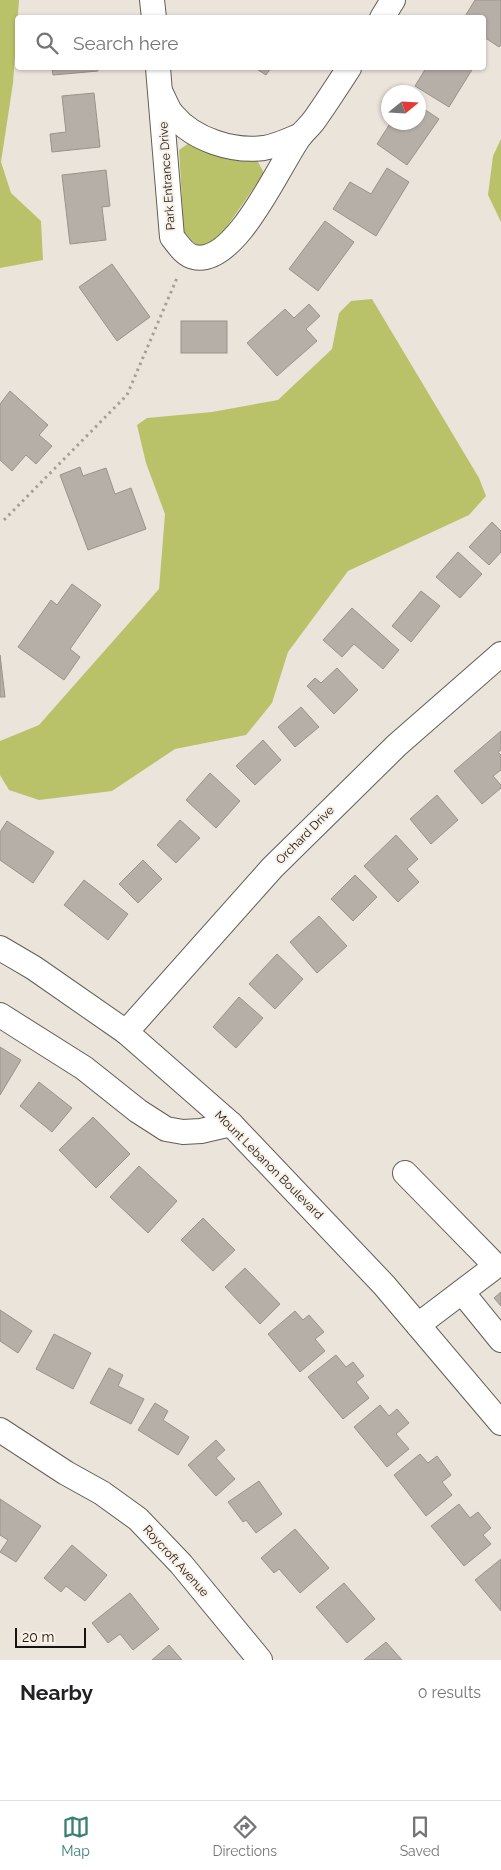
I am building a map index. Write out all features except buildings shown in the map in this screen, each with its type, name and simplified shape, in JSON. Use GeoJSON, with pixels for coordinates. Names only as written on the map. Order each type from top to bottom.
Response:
{"type":"FeatureCollection","features":[{"type":"Feature","properties":{"kind":"street"},"geometry":{"type":"LineString","coordinates":[[152,0],[154,15]]}},
{"type":"Feature","properties":{"kind":"street"},"geometry":{"type":"LineString","coordinates":[[384,15],[393,0]]}},
{"type":"Feature","properties":{"kind":"street","name":"Park Entrance Drive"},"geometry":{"type":"LineString","coordinates":[[158,70],[172,237],[187,254],[195,258],[209,256],[222,249],[241,231],[257,209],[301,135]]}},
{"type":"Feature","properties":{"kind":"street"},"geometry":{"type":"LineString","coordinates":[[301,135],[315,119],[348,70]]}},
{"type":"Feature","properties":{"kind":"street","name":"Park Entrance Drive"},"geometry":{"type":"LineString","coordinates":[[160,91],[172,115],[195,133],[219,144],[244,149],[264,148],[280,144],[301,135]]}},
{"type":"Feature","properties":{"kind":"street","name":"Orchard Drive"},"geometry":{"type":"LineString","coordinates":[[126,1032],[272,868],[397,745],[501,654]]}},
{"type":"Feature","properties":{"kind":"street","name":"Mount Lebanon Boulevard"},"geometry":{"type":"LineString","coordinates":[[0,948],[34,968],[126,1032],[231,1124],[377,1278],[501,1423]]}},
{"type":"Feature","properties":{"kind":"street"},"geometry":{"type":"LineString","coordinates":[[0,1015],[84,1068],[138,1111],[166,1129],[183,1132],[201,1131],[231,1124]]}},
{"type":"Feature","properties":{"kind":"street"},"geometry":{"type":"LineString","coordinates":[[405,1172],[496,1266],[418,1325]]}},
{"type":"Feature","properties":{"kind":"street"},"geometry":{"type":"LineString","coordinates":[[462,1292],[501,1340]]}},
{"type":"Feature","properties":{"kind":"street","name":"Roycroft Avenue"},"geometry":{"type":"LineString","coordinates":[[0,1430],[66,1473],[102,1493],[138,1519],[181,1564],[260,1660]]}},
{"type":"Feature","properties":{"kind":"path"},"geometry":{"type":"LineString","coordinates":[[4,520],[127,394],[177,278]]}},
{"type":"Feature","properties":{"kind":"green space"},"geometry":{"type":"Polygon","coordinates":[[[0,0],[19,0],[18,15],[15,15],[13,83],[1,162],[11,193],[41,221],[43,260],[0,268],[0,0]]]}},
{"type":"Feature","properties":{"kind":"green space"},"geometry":{"type":"Polygon","coordinates":[[[501,139],[501,222],[488,195],[493,156],[501,139]]]}},
{"type":"Feature","properties":{"kind":"green space"},"geometry":{"type":"Polygon","coordinates":[[[189,143],[222,156],[257,160],[264,173],[217,241],[204,246],[195,244],[184,232],[179,150],[189,143]]]}},
{"type":"Feature","properties":{"kind":"green space"},"geometry":{"type":"Polygon","coordinates":[[[372,299],[479,478],[486,496],[469,515],[348,571],[288,652],[272,703],[246,735],[175,749],[112,791],[39,800],[9,790],[0,775],[0,741],[39,725],[159,589],[165,514],[146,463],[137,425],[147,418],[212,412],[278,400],[332,349],[339,313],[351,301],[372,299]]]}}]}
